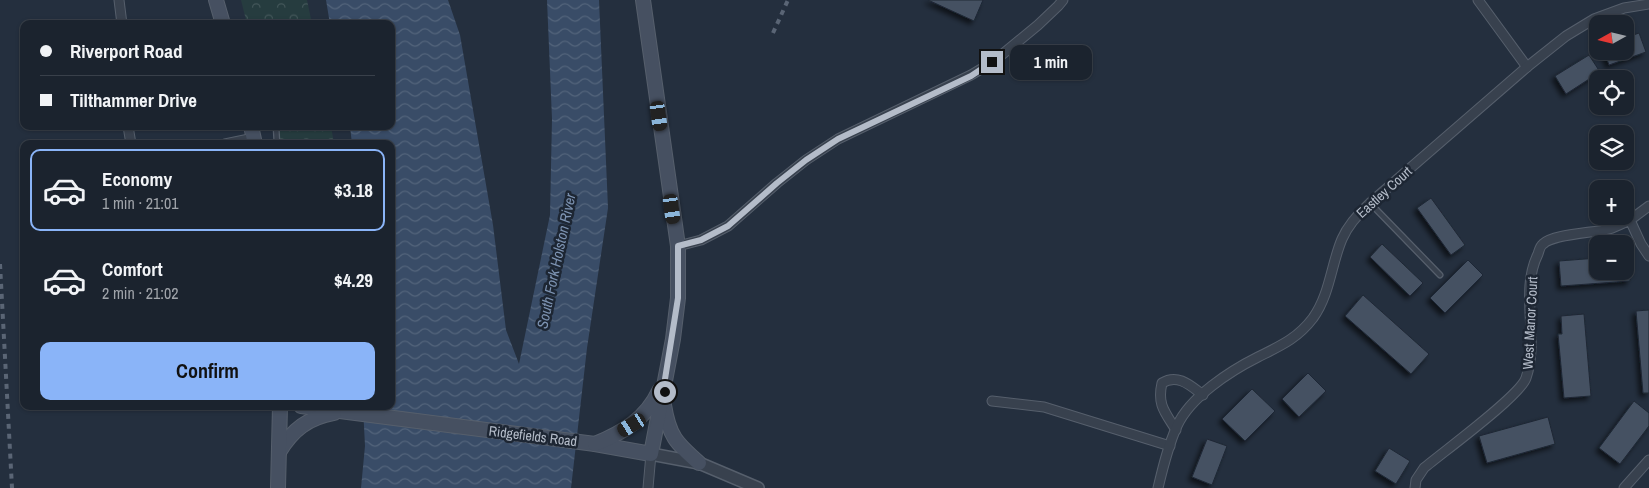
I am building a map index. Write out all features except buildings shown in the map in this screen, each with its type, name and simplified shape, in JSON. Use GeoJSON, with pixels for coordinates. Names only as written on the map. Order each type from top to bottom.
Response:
{"type":"FeatureCollection","features":[{"type":"Feature","properties":{"kind":"main road"},"geometry":{"type":"LineString","coordinates":[[216,0],[222,20]]}},
{"type":"Feature","properties":{"kind":"main road"},"geometry":{"type":"LineString","coordinates":[[643,0],[678,246],[678,298],[651,454]]}},
{"type":"Feature","properties":{"kind":"main road"},"geometry":{"type":"LineString","coordinates":[[595,444],[614,436],[632,425],[646,412],[656,398],[665,379]]}},
{"type":"Feature","properties":{"kind":"main road"},"geometry":{"type":"LineString","coordinates":[[665,379],[664,404],[667,423],[673,437],[699,463]]}},
{"type":"Feature","properties":{"kind":"main road"},"geometry":{"type":"LineString","coordinates":[[278,488],[280,410]]}},
{"type":"Feature","properties":{"kind":"main road"},"geometry":{"type":"LineString","coordinates":[[279,452],[288,437],[303,424],[329,410]]}},
{"type":"Feature","properties":{"kind":"main road","name":"Ridgefields Road"},"geometry":{"type":"LineString","coordinates":[[329,410],[595,444],[651,454]]}},
{"type":"Feature","properties":{"kind":"street"},"geometry":{"type":"LineString","coordinates":[[120,0],[122,20]]}},
{"type":"Feature","properties":{"kind":"street"},"geometry":{"type":"LineString","coordinates":[[678,246],[701,240],[728,226],[806,160],[838,139],[971,76],[1038,25],[1063,0]]}},
{"type":"Feature","properties":{"kind":"street"},"geometry":{"type":"LineString","coordinates":[[1478,0],[1527,67]]}},
{"type":"Feature","properties":{"kind":"street","name":"Eastley Court"},"geometry":{"type":"LineString","coordinates":[[1158,488],[1178,424],[1191,406],[1213,386],[1232,373],[1256,358],[1284,345],[1301,332],[1314,317],[1326,294],[1342,240],[1352,220],[1527,67],[1566,36],[1594,18],[1624,8],[1649,4]]}},
{"type":"Feature","properties":{"kind":"street"},"geometry":{"type":"LineString","coordinates":[[239,140],[253,136]]}},
{"type":"Feature","properties":{"kind":"street"},"geometry":{"type":"LineString","coordinates":[[1634,217],[1649,206]]}},
{"type":"Feature","properties":{"kind":"street","name":"West Manor Court"},"geometry":{"type":"LineString","coordinates":[[1415,488],[1416,480],[1424,468],[1505,402],[1526,380],[1531,346],[1531,283],[1534,261],[1542,244],[1555,238],[1610,229],[1619,225]]}},
{"type":"Feature","properties":{"kind":"street"},"geometry":{"type":"LineString","coordinates":[[1632,225],[1649,256]]}},
{"type":"Feature","properties":{"kind":"street"},"geometry":{"type":"LineString","coordinates":[[1176,430],[1160,403],[1162,383],[1168,379],[1181,380],[1187,382],[1203,395]]}},
{"type":"Feature","properties":{"kind":"street"},"geometry":{"type":"LineString","coordinates":[[992,401],[1044,407],[1170,446]]}},
{"type":"Feature","properties":{"kind":"street"},"geometry":{"type":"LineString","coordinates":[[648,488],[651,454]]}},
{"type":"Feature","properties":{"kind":"street","name":"Ridgefields Road"},"geometry":{"type":"LineString","coordinates":[[651,454],[699,463],[758,488]]}},
{"type":"Feature","properties":{"kind":"street"},"geometry":{"type":"LineString","coordinates":[[1624,488],[1649,460]]}},
{"type":"Feature","properties":{"kind":"lane"},"geometry":{"type":"LineString","coordinates":[[1370,203],[1440,275]]}},
{"type":"Feature","properties":{"kind":"green space"},"geometry":{"type":"Polygon","coordinates":[[[241,0],[307,0],[311,20],[246,20],[241,0]]]}},
{"type":"Feature","properties":{"kind":"green space"},"geometry":{"type":"Polygon","coordinates":[[[275,130],[332,130],[333,140],[277,140],[275,130]]]}},
{"type":"Feature","properties":{"kind":"water","name":"South Fork Holston River"},"geometry":{"type":"Polygon","coordinates":[[[326,0],[448,0],[460,35],[493,225],[506,330],[519,364],[550,215],[552,119],[547,0],[599,0],[608,208],[587,348],[571,488],[361,488],[365,446],[363,410],[395,410],[395,140],[352,140],[350,130],[395,130],[395,20],[329,20],[326,0]]]}},
{"type":"Feature","properties":{"kind":"railway"},"geometry":{"type":"LineString","coordinates":[[773,33],[788,0]]}},
{"type":"Feature","properties":{"kind":"railway"},"geometry":{"type":"LineString","coordinates":[[0,264],[12,488]]}},
{"type":"Feature","properties":{"kind":"route"},"geometry":{"type":"LineString","coordinates":[[665,392],[665,379],[673,339],[678,298],[678,246],[701,240],[728,226],[754,202],[806,160],[838,139],[971,76],[992,62]]}}]}
